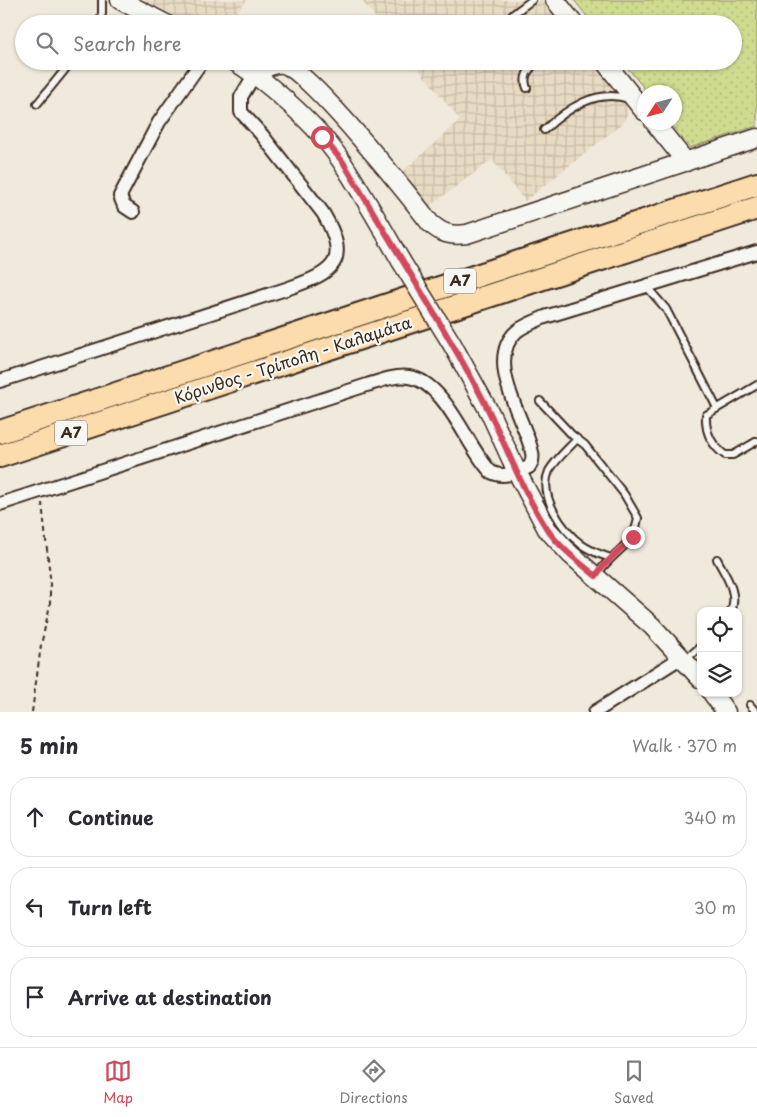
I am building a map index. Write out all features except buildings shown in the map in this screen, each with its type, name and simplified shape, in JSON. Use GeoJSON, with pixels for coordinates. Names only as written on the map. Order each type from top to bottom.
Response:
{"type":"FeatureCollection","features":[{"type":"Feature","properties":{"kind":"highway","name":"Κόρινθος - Τρίπολη - Καλαμάτα"},"geometry":{"type":"LineString","coordinates":[[1,431],[757,184]]}},
{"type":"Feature","properties":{"kind":"highway","name":"Κόρινθος - Τρίπολη - Καλαμάτα"},"geometry":{"type":"LineString","coordinates":[[0,456],[757,208]]}},
{"type":"Feature","properties":{"kind":"street"},"geometry":{"type":"LineString","coordinates":[[555,0],[567,15]]}},
{"type":"Feature","properties":{"kind":"street"},"geometry":{"type":"LineString","coordinates":[[131,3],[151,15]]}},
{"type":"Feature","properties":{"kind":"street"},"geometry":{"type":"LineString","coordinates":[[133,212],[124,206],[120,196],[159,122],[196,70]]}},
{"type":"Feature","properties":{"kind":"street"},"geometry":{"type":"LineString","coordinates":[[249,70],[309,124],[334,150],[452,344],[490,413],[516,472],[547,529],[570,554],[638,612],[697,675]]}},
{"type":"Feature","properties":{"kind":"street"},"geometry":{"type":"LineString","coordinates":[[0,381],[319,278],[328,271],[336,252],[336,241],[330,225],[323,213],[262,135],[241,112],[240,97],[255,74],[264,70]]}},
{"type":"Feature","properties":{"kind":"street"},"geometry":{"type":"LineString","coordinates":[[295,70],[300,73],[357,134],[430,223],[447,234],[467,234],[757,138]]}},
{"type":"Feature","properties":{"kind":"street"},"geometry":{"type":"LineString","coordinates":[[612,70],[637,101]]}},
{"type":"Feature","properties":{"kind":"street"},"geometry":{"type":"LineString","coordinates":[[660,130],[686,162]]}},
{"type":"Feature","properties":{"kind":"street"},"geometry":{"type":"LineString","coordinates":[[0,504],[367,385],[402,377],[420,381],[440,399],[491,472],[503,475],[516,472],[529,467],[533,456],[521,415],[505,377],[504,358],[510,340],[519,330],[545,317],[757,252]]}},
{"type":"Feature","properties":{"kind":"street"},"geometry":{"type":"LineString","coordinates":[[595,712],[683,659]]}},
{"type":"Feature","properties":{"kind":"street"},"geometry":{"type":"LineString","coordinates":[[715,697],[726,712]]}},
{"type":"Feature","properties":{"kind":"lane"},"geometry":{"type":"LineString","coordinates":[[102,0],[102,15]]}},
{"type":"Feature","properties":{"kind":"lane"},"geometry":{"type":"LineString","coordinates":[[512,15],[532,0]]}},
{"type":"Feature","properties":{"kind":"lane"},"geometry":{"type":"LineString","coordinates":[[37,104],[65,70]]}},
{"type":"Feature","properties":{"kind":"lane"},"geometry":{"type":"LineString","coordinates":[[527,88],[524,79],[529,70]]}},
{"type":"Feature","properties":{"kind":"lane"},"geometry":{"type":"LineString","coordinates":[[544,130],[561,115],[580,103],[594,98],[625,98],[637,104]]}},
{"type":"Feature","properties":{"kind":"lane"},"geometry":{"type":"LineString","coordinates":[[647,287],[666,309],[717,408]]}},
{"type":"Feature","properties":{"kind":"lane"},"geometry":{"type":"LineString","coordinates":[[757,385],[706,415],[705,422],[711,441],[725,455],[733,455],[757,441]]}},
{"type":"Feature","properties":{"kind":"lane"},"geometry":{"type":"LineString","coordinates":[[540,401],[585,445],[624,494],[638,518],[633,537],[610,558],[596,576]]}},
{"type":"Feature","properties":{"kind":"lane"},"geometry":{"type":"LineString","coordinates":[[577,439],[549,472],[547,480],[548,495],[563,526],[575,538],[596,553],[610,558]]}},
{"type":"Feature","properties":{"kind":"lane"},"geometry":{"type":"LineString","coordinates":[[717,559],[733,591],[732,607]]}},
{"type":"Feature","properties":{"kind":"lane"},"geometry":{"type":"LineString","coordinates":[[683,659],[697,649]]}},
{"type":"Feature","properties":{"kind":"lane"},"geometry":{"type":"LineString","coordinates":[[750,705],[756,712]]}},
{"type":"Feature","properties":{"kind":"path"},"geometry":{"type":"LineString","coordinates":[[32,712],[41,645],[50,605],[50,577],[44,509],[38,491]]}},
{"type":"Feature","properties":{"kind":"shaded area"},"geometry":{"type":"Polygon","coordinates":[[[132,0],[247,0],[234,15],[161,15],[132,0]]]}},
{"type":"Feature","properties":{"kind":"shaded area"},"geometry":{"type":"Polygon","coordinates":[[[361,0],[544,0],[556,15],[374,15],[361,0]]]}},
{"type":"Feature","properties":{"kind":"shaded area"},"geometry":{"type":"Polygon","coordinates":[[[419,70],[600,70],[624,101],[628,113],[622,124],[525,201],[492,160],[427,208],[400,174],[460,120],[419,70]]]}},
{"type":"Feature","properties":{"kind":"green space"},"geometry":{"type":"Polygon","coordinates":[[[574,0],[757,0],[757,126],[690,148],[676,130],[682,130],[682,85],[641,85],[629,70],[742,70],[742,15],[586,15],[574,0]]]}},
{"type":"Feature","properties":{"kind":"route"},"geometry":{"type":"LineString","coordinates":[[322,137],[343,162],[452,344],[490,413],[516,472],[547,529],[557,542],[596,576],[610,558],[633,537]]}}]}
